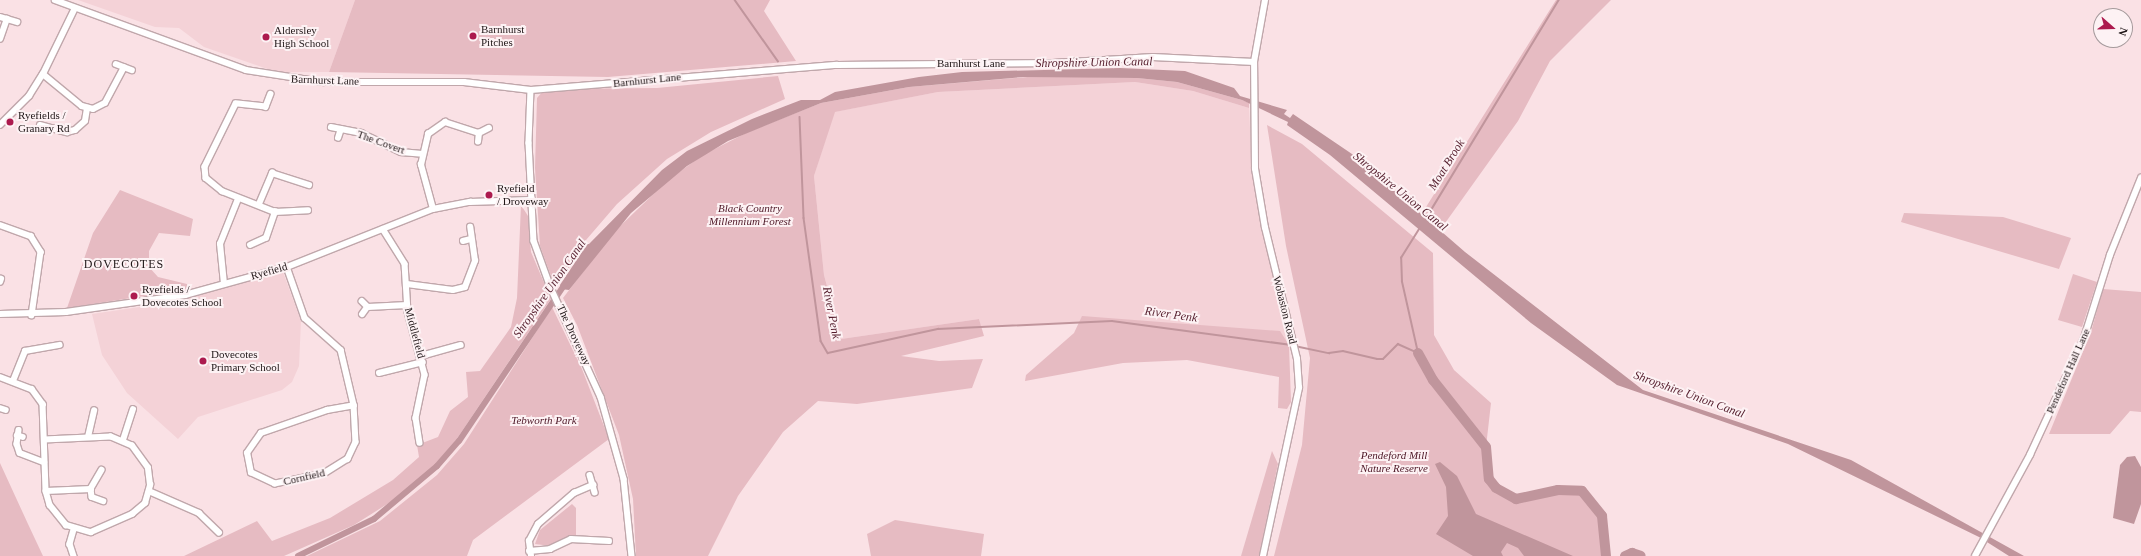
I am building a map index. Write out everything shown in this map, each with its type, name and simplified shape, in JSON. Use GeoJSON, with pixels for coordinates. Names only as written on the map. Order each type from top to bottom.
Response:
{"type":"FeatureCollection","features":[{"type":"Feature","properties":{"kind":"street","name":"Barnhurst Lane"},"geometry":{"type":"LineString","coordinates":[[55,0],[184,45],[234,67],[275,77],[323,82],[464,82],[531,90],[837,65],[1053,63],[1153,57],[1254,62]]}},
{"type":"Feature","properties":{"kind":"street","name":"Wobaston Road"},"geometry":{"type":"LineString","coordinates":[[1263,556],[1293,430],[1299,375],[1260,204],[1253,112],[1253,92],[1254,62],[1265,0]]}},
{"type":"Feature","properties":{"kind":"street"},"geometry":{"type":"LineString","coordinates":[[0,125],[29,96],[43,74],[75,8]]}},
{"type":"Feature","properties":{"kind":"street"},"geometry":{"type":"LineString","coordinates":[[0,17],[17,22]]}},
{"type":"Feature","properties":{"kind":"street"},"geometry":{"type":"LineString","coordinates":[[0,39],[7,19]]}},
{"type":"Feature","properties":{"kind":"street"},"geometry":{"type":"LineString","coordinates":[[116,64],[132,70]]}},
{"type":"Feature","properties":{"kind":"street"},"geometry":{"type":"LineString","coordinates":[[43,74],[87,108],[97,109],[105,103],[124,68]]}},
{"type":"Feature","properties":{"kind":"street","name":"The Droveway"},"geometry":{"type":"LineString","coordinates":[[531,90],[530,200],[534,241],[551,288],[602,397],[624,479],[632,556]]}},
{"type":"Feature","properties":{"kind":"street"},"geometry":{"type":"LineString","coordinates":[[271,94],[266,107],[236,104],[205,167],[211,185],[238,199],[259,204],[275,212],[308,210]]}},
{"type":"Feature","properties":{"kind":"street"},"geometry":{"type":"LineString","coordinates":[[40,125],[67,132],[75,130],[86,120],[87,108]]}},
{"type":"Feature","properties":{"kind":"street"},"geometry":{"type":"LineString","coordinates":[[433,209],[423,176],[422,154],[428,134],[438,124],[451,123],[479,133],[489,128]]}},
{"type":"Feature","properties":{"kind":"street","name":"The Covert"},"geometry":{"type":"LineString","coordinates":[[332,127],[361,133],[401,152],[422,154]]}},
{"type":"Feature","properties":{"kind":"street"},"geometry":{"type":"LineString","coordinates":[[338,138],[341,129]]}},
{"type":"Feature","properties":{"kind":"street"},"geometry":{"type":"LineString","coordinates":[[478,142],[479,133]]}},
{"type":"Feature","properties":{"kind":"street"},"geometry":{"type":"LineString","coordinates":[[259,204],[272,173],[309,185]]}},
{"type":"Feature","properties":{"kind":"street","name":"Pendeford Hall Lane"},"geometry":{"type":"LineString","coordinates":[[1975,556],[2030,455],[2084,338],[2110,255],[2141,178]]}},
{"type":"Feature","properties":{"kind":"street"},"geometry":{"type":"LineString","coordinates":[[224,284],[220,244],[238,199]]}},
{"type":"Feature","properties":{"kind":"street","name":"Ryefield"},"geometry":{"type":"LineString","coordinates":[[0,314],[32,315],[86,310],[185,295],[287,266],[433,209],[470,202],[530,200]]}},
{"type":"Feature","properties":{"kind":"street"},"geometry":{"type":"LineString","coordinates":[[250,245],[266,238],[275,212]]}},
{"type":"Feature","properties":{"kind":"street"},"geometry":{"type":"LineString","coordinates":[[0,225],[31,236],[41,252],[32,315]]}},
{"type":"Feature","properties":{"kind":"street"},"geometry":{"type":"LineString","coordinates":[[407,284],[461,290],[470,278],[475,261],[470,227]]}},
{"type":"Feature","properties":{"kind":"street","name":"Middlefield"},"geometry":{"type":"LineString","coordinates":[[383,229],[404,262],[407,284],[407,304],[423,362],[424,385],[416,418],[420,442]]}},
{"type":"Feature","properties":{"kind":"street"},"geometry":{"type":"LineString","coordinates":[[463,241],[471,239]]}},
{"type":"Feature","properties":{"kind":"street","name":"Cornfield"},"geometry":{"type":"LineString","coordinates":[[287,266],[304,318],[341,350],[354,405],[356,442],[348,459],[324,474],[275,484],[251,473],[247,453],[261,433],[327,410],[354,405]]}},
{"type":"Feature","properties":{"kind":"street"},"geometry":{"type":"LineString","coordinates":[[362,301],[368,307],[407,304]]}},
{"type":"Feature","properties":{"kind":"street"},"geometry":{"type":"LineString","coordinates":[[363,314],[368,307]]}},
{"type":"Feature","properties":{"kind":"street"},"geometry":{"type":"LineString","coordinates":[[13,381],[25,351],[59,345]]}},
{"type":"Feature","properties":{"kind":"street"},"geometry":{"type":"LineString","coordinates":[[421,356],[461,345]]}},
{"type":"Feature","properties":{"kind":"street"},"geometry":{"type":"LineString","coordinates":[[379,373],[423,362]]}},
{"type":"Feature","properties":{"kind":"street"},"geometry":{"type":"LineString","coordinates":[[0,377],[32,389],[41,398],[45,410],[44,462],[46,491],[58,516],[74,530],[91,532],[132,514],[146,503],[150,478],[144,459],[123,440],[88,437],[45,440]]}},
{"type":"Feature","properties":{"kind":"street"},"geometry":{"type":"LineString","coordinates":[[123,440],[133,410]]}},
{"type":"Feature","properties":{"kind":"street"},"geometry":{"type":"LineString","coordinates":[[88,437],[94,411]]}},
{"type":"Feature","properties":{"kind":"street"},"geometry":{"type":"LineString","coordinates":[[20,434],[20,453],[44,462]]}},
{"type":"Feature","properties":{"kind":"street"},"geometry":{"type":"LineString","coordinates":[[102,470],[91,489],[92,497],[103,500]]}},
{"type":"Feature","properties":{"kind":"street"},"geometry":{"type":"LineString","coordinates":[[590,475],[595,492]]}},
{"type":"Feature","properties":{"kind":"street"},"geometry":{"type":"LineString","coordinates":[[593,485],[574,493],[538,524],[531,534],[530,553],[550,549],[571,539],[609,541]]}},
{"type":"Feature","properties":{"kind":"street"},"geometry":{"type":"LineString","coordinates":[[46,491],[91,489]]}},
{"type":"Feature","properties":{"kind":"street"},"geometry":{"type":"LineString","coordinates":[[149,491],[198,513],[219,532]]}},
{"type":"Feature","properties":{"kind":"street"},"geometry":{"type":"LineString","coordinates":[[74,530],[70,544],[74,556]]}},
{"type":"Feature","properties":{"kind":"shaded area","name":"Aldersley High School"},"geometry":{"type":"Polygon","coordinates":[[[78,0],[355,0],[329,72],[276,72],[204,47],[179,28],[155,27],[78,0]]]}},
{"type":"Feature","properties":{"kind":"shaded area"},"geometry":{"type":"Polygon","coordinates":[[[1120,68],[1185,71],[1234,88],[1240,96],[1287,110],[1284,114],[1290,118],[1293,114],[1352,154],[1465,252],[1643,390],[1851,460],[2024,556],[2009,556],[1979,537],[1788,444],[1617,385],[1531,323],[1330,155],[1287,125],[1288,122],[1242,100],[1177,82],[1137,78],[1023,77],[909,87],[821,103],[728,141],[687,166],[631,213],[569,290],[561,289],[560,285],[582,252],[582,244],[589,244],[662,170],[687,151],[752,119],[801,100],[820,100],[835,92],[919,77],[962,72],[1120,68]]]}},
{"type":"Feature","properties":{"kind":"shaded area"},"geometry":{"type":"Polygon","coordinates":[[[1135,82],[1193,91],[1249,108],[1252,170],[1289,345],[1112,321],[981,327],[979,319],[841,339],[824,275],[814,176],[834,112],[938,92],[1135,82]]]}},
{"type":"Feature","properties":{"kind":"shaded area","name":"Dovecotes Primary School"},"geometry":{"type":"Polygon","coordinates":[[[283,272],[301,321],[299,366],[292,382],[282,390],[198,417],[178,439],[127,393],[102,355],[92,314],[167,303],[283,272]]]}},
{"type":"Feature","properties":{"kind":"shaded area"},"geometry":{"type":"Polygon","coordinates":[[[2135,456],[2141,467],[2141,504],[2134,524],[2113,518],[2120,465],[2127,457],[2135,456]]]}},
{"type":"Feature","properties":{"kind":"shaded area"},"geometry":{"type":"Polygon","coordinates":[[[1440,462],[1457,476],[1476,514],[1573,556],[1524,556],[1518,548],[1507,543],[1501,552],[1503,556],[1473,556],[1436,534],[1448,516],[1446,487],[1435,464],[1440,462]]]}},
{"type":"Feature","properties":{"kind":"green space","name":"Barnhurst Pitches"},"geometry":{"type":"Polygon","coordinates":[[[355,0],[770,0],[764,11],[796,61],[608,77],[329,72],[355,0]]]}},
{"type":"Feature","properties":{"kind":"green space"},"geometry":{"type":"Polygon","coordinates":[[[1556,0],[1611,0],[1550,61],[1518,121],[1443,226],[1421,215],[1556,0]]]}},
{"type":"Feature","properties":{"kind":"green space"},"geometry":{"type":"Polygon","coordinates":[[[778,76],[785,99],[711,132],[667,159],[617,204],[580,247],[582,250],[555,287],[540,246],[535,168],[537,98],[545,89],[657,88],[778,76]]]}},
{"type":"Feature","properties":{"kind":"green space","name":"Black Country Millennium Forest"},"geometry":{"type":"Polygon","coordinates":[[[1039,76],[1137,78],[1177,82],[1242,100],[1249,103],[1249,108],[1193,91],[1135,82],[938,92],[835,112],[814,176],[824,275],[841,339],[979,319],[984,336],[901,356],[939,361],[983,359],[972,388],[857,404],[818,401],[783,432],[738,496],[708,556],[636,556],[633,499],[619,435],[577,325],[563,298],[613,233],[668,180],[703,155],[746,133],[821,103],[909,87],[1039,76]]]}},
{"type":"Feature","properties":{"kind":"green space","name":"Pendeford Mill Nature Reserve"},"geometry":{"type":"Polygon","coordinates":[[[1267,125],[1302,144],[1433,253],[1434,335],[1454,370],[1491,403],[1486,447],[1491,481],[1504,496],[1516,499],[1558,490],[1582,491],[1602,516],[1606,556],[1274,556],[1302,445],[1310,358],[1286,246],[1267,125]]]}},
{"type":"Feature","properties":{"kind":"green space"},"geometry":{"type":"Polygon","coordinates":[[[120,190],[193,219],[190,236],[159,233],[149,251],[149,267],[158,277],[187,284],[189,289],[67,308],[93,233],[120,190]]]}},
{"type":"Feature","properties":{"kind":"green space"},"geometry":{"type":"Polygon","coordinates":[[[521,205],[528,216],[531,252],[551,299],[454,443],[429,471],[392,501],[354,525],[284,556],[184,556],[257,521],[272,541],[330,518],[393,480],[419,457],[417,445],[438,437],[450,411],[468,397],[466,372],[480,371],[511,327],[517,298],[521,205]]]}},
{"type":"Feature","properties":{"kind":"green space"},"geometry":{"type":"Polygon","coordinates":[[[1904,213],[2003,217],[2071,238],[2059,269],[1901,222],[1904,213]]]}},
{"type":"Feature","properties":{"kind":"green space"},"geometry":{"type":"Polygon","coordinates":[[[2073,274],[2097,282],[2082,327],[2058,320],[2073,274]]]}},
{"type":"Feature","properties":{"kind":"green space"},"geometry":{"type":"Polygon","coordinates":[[[2103,289],[2141,292],[2141,412],[2130,411],[2110,434],[2049,434],[2091,332],[2103,289]]]}},
{"type":"Feature","properties":{"kind":"green space","name":"Tebworth Park"},"geometry":{"type":"Polygon","coordinates":[[[552,307],[582,369],[609,439],[473,540],[467,556],[307,556],[380,521],[437,475],[464,444],[552,307]]]}},
{"type":"Feature","properties":{"kind":"green space"},"geometry":{"type":"Polygon","coordinates":[[[1082,316],[1280,331],[1289,345],[1291,402],[1287,409],[1278,408],[1279,377],[1187,360],[1123,363],[1025,381],[1026,375],[1074,333],[1082,316]]]}},
{"type":"Feature","properties":{"kind":"green space"},"geometry":{"type":"Polygon","coordinates":[[[1272,451],[1278,464],[1259,556],[1241,556],[1272,451]]]}},
{"type":"Feature","properties":{"kind":"green space"},"geometry":{"type":"Polygon","coordinates":[[[0,463],[28,524],[43,556],[0,556],[0,463]]]}},
{"type":"Feature","properties":{"kind":"green space"},"geometry":{"type":"Polygon","coordinates":[[[572,504],[576,508],[576,535],[551,546],[535,544],[540,530],[572,504]]]}},
{"type":"Feature","properties":{"kind":"green space"},"geometry":{"type":"Polygon","coordinates":[[[895,520],[984,534],[981,556],[871,556],[867,534],[895,520]]]}},
{"type":"Feature","properties":{"kind":"waterway","name":"River Penk"},"geometry":{"type":"LineString","coordinates":[[735,0],[778,61]]}},
{"type":"Feature","properties":{"kind":"waterway","name":"Moat Brook"},"geometry":{"type":"LineString","coordinates":[[1425,220],[1559,0]]}},
{"type":"Feature","properties":{"kind":"waterway","name":"River Penk"},"geometry":{"type":"LineString","coordinates":[[800,117],[804,218],[821,341],[828,353],[938,329],[1112,321],[1291,345]]}},
{"type":"Feature","properties":{"kind":"waterway","name":"Moat Brook"},"geometry":{"type":"LineString","coordinates":[[1418,353],[1402,282],[1401,258],[1420,228]]}},
{"type":"Feature","properties":{"kind":"waterway","name":"Shropshire Union Canal"},"geometry":{"type":"LineString","coordinates":[[298,556],[374,519],[437,466],[459,441],[565,284]]}},
{"type":"Feature","properties":{"kind":"waterway","name":"River Penk"},"geometry":{"type":"LineString","coordinates":[[1295,346],[1329,353],[1343,351],[1377,359],[1383,359],[1398,344],[1418,353]]}},
{"type":"Feature","properties":{"kind":"waterway","name":"River Penk"},"geometry":{"type":"LineString","coordinates":[[1418,353],[1433,380],[1486,447],[1489,479],[1496,488],[1516,499],[1558,490],[1582,491],[1602,516],[1606,556]]}},
{"type":"Feature","properties":{"kind":"waterway","name":"River Penk"},"geometry":{"type":"LineString","coordinates":[[1625,556],[1632,553],[1641,556]]}},
{"type":"Feature","properties":{"kind":"place","name":"Barnhurst Pitches"},"geometry":{"type":"Point","coordinates":[473,36]}},
{"type":"Feature","properties":{"kind":"place","name":"Aldersley High School"},"geometry":{"type":"Point","coordinates":[266,37]}},
{"type":"Feature","properties":{"kind":"place","name":"Ryefields / Granary Rd"},"geometry":{"type":"Point","coordinates":[10,122]}},
{"type":"Feature","properties":{"kind":"place","name":"Ryefield / Droveway"},"geometry":{"type":"Point","coordinates":[489,195]}},
{"type":"Feature","properties":{"kind":"place","name":"Ryefields / Dovecotes School"},"geometry":{"type":"Point","coordinates":[134,296]}},
{"type":"Feature","properties":{"kind":"place","name":"Dovecotes Primary School"},"geometry":{"type":"Point","coordinates":[203,361]}},
{"type":"Feature","properties":{"kind":"district","name":"DOVECOTES"},"geometry":{"type":"Point","coordinates":[124,265]}}]}
